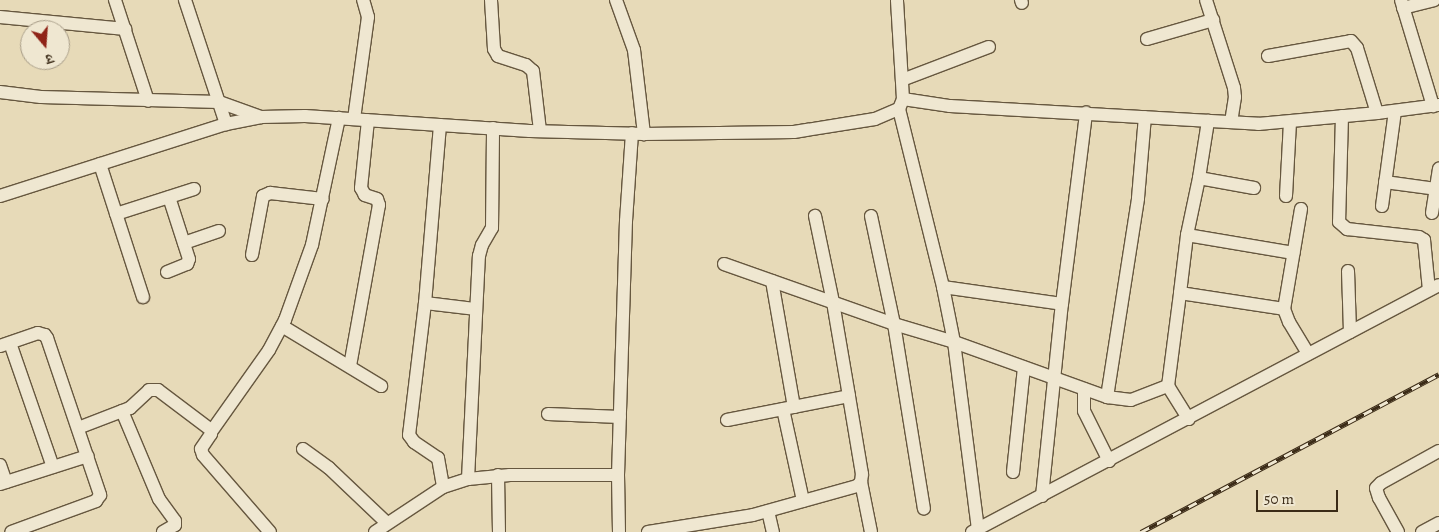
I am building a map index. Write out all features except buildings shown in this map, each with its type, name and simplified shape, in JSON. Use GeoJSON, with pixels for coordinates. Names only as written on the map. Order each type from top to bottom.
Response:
{"type":"FeatureCollection","features":[{"type":"Feature","properties":{"kind":"street"},"geometry":{"type":"LineString","coordinates":[[115,0],[148,100]]}},
{"type":"Feature","properties":{"kind":"street"},"geometry":{"type":"LineString","coordinates":[[185,0],[226,124]]}},
{"type":"Feature","properties":{"kind":"street"},"geometry":{"type":"LineString","coordinates":[[354,119],[368,17],[363,0]]}},
{"type":"Feature","properties":{"kind":"street"},"geometry":{"type":"LineString","coordinates":[[491,0],[494,49],[498,56],[526,65],[533,71],[540,132]]}},
{"type":"Feature","properties":{"kind":"street"},"geometry":{"type":"LineString","coordinates":[[616,0],[634,50],[638,134],[626,221],[618,475],[619,532]]}},
{"type":"Feature","properties":{"kind":"street"},"geometry":{"type":"LineString","coordinates":[[897,0],[902,80],[901,104],[954,342],[975,530],[1189,419],[1434,288],[1424,240],[1419,237],[1347,229],[1339,222],[1342,116]]}},
{"type":"Feature","properties":{"kind":"street"},"geometry":{"type":"LineString","coordinates":[[1206,0],[1234,88],[1235,98],[1231,122]]}},
{"type":"Feature","properties":{"kind":"street"},"geometry":{"type":"LineString","coordinates":[[0,196],[226,124],[261,117],[339,118],[540,132],[638,134],[794,132],[875,119],[901,104],[1231,122],[1290,122],[1395,111],[1436,105],[1402,4],[1434,0]]}},
{"type":"Feature","properties":{"kind":"street"},"geometry":{"type":"LineString","coordinates":[[1438,0],[1439,4]]}},
{"type":"Feature","properties":{"kind":"street"},"geometry":{"type":"LineString","coordinates":[[0,17],[125,29]]}},
{"type":"Feature","properties":{"kind":"street"},"geometry":{"type":"LineString","coordinates":[[1147,39],[1212,20]]}},
{"type":"Feature","properties":{"kind":"street"},"geometry":{"type":"LineString","coordinates":[[1268,56],[1351,42],[1357,48],[1377,113]]}},
{"type":"Feature","properties":{"kind":"street"},"geometry":{"type":"LineString","coordinates":[[902,80],[989,47]]}},
{"type":"Feature","properties":{"kind":"street"},"geometry":{"type":"LineString","coordinates":[[0,92],[41,97],[219,102],[261,117]]}},
{"type":"Feature","properties":{"kind":"street"},"geometry":{"type":"LineString","coordinates":[[1382,206],[1395,111]]}},
{"type":"Feature","properties":{"kind":"street"},"geometry":{"type":"LineString","coordinates":[[1042,496],[1053,378],[1086,113]]}},
{"type":"Feature","properties":{"kind":"street"},"geometry":{"type":"LineString","coordinates":[[1107,397],[1138,198],[1146,117]]}},
{"type":"Feature","properties":{"kind":"street"},"geometry":{"type":"LineString","coordinates":[[270,532],[203,455],[201,449],[269,350],[282,326],[312,245],[339,118]]}},
{"type":"Feature","properties":{"kind":"street"},"geometry":{"type":"LineString","coordinates":[[350,366],[379,205],[377,199],[365,195],[362,188],[368,120]]}},
{"type":"Feature","properties":{"kind":"street"},"geometry":{"type":"LineString","coordinates":[[1189,419],[1168,386],[1187,235],[1208,121]]}},
{"type":"Feature","properties":{"kind":"street"},"geometry":{"type":"LineString","coordinates":[[1286,196],[1290,122]]}},
{"type":"Feature","properties":{"kind":"street"},"geometry":{"type":"LineString","coordinates":[[440,125],[425,303],[410,435],[414,442],[438,458],[443,487]]}},
{"type":"Feature","properties":{"kind":"street"},"geometry":{"type":"LineString","coordinates":[[468,479],[479,256],[482,245],[490,236],[492,228],[493,128]]}},
{"type":"Feature","properties":{"kind":"street"},"geometry":{"type":"LineString","coordinates":[[100,164],[143,297]]}},
{"type":"Feature","properties":{"kind":"street"},"geometry":{"type":"LineString","coordinates":[[1432,213],[1439,169]]}},
{"type":"Feature","properties":{"kind":"street"},"geometry":{"type":"LineString","coordinates":[[1199,178],[1254,188]]}},
{"type":"Feature","properties":{"kind":"street"},"geometry":{"type":"LineString","coordinates":[[1385,182],[1436,189]]}},
{"type":"Feature","properties":{"kind":"street"},"geometry":{"type":"LineString","coordinates":[[116,214],[194,189]]}},
{"type":"Feature","properties":{"kind":"street"},"geometry":{"type":"LineString","coordinates":[[252,255],[263,196],[270,193],[323,199]]}},
{"type":"Feature","properties":{"kind":"street"},"geometry":{"type":"LineString","coordinates":[[167,272],[187,264],[189,259],[169,197]]}},
{"type":"Feature","properties":{"kind":"street"},"geometry":{"type":"LineString","coordinates":[[1301,209],[1284,308],[1289,322],[1308,354]]}},
{"type":"Feature","properties":{"kind":"street"},"geometry":{"type":"LineString","coordinates":[[815,216],[833,302],[862,474],[861,482],[871,532]]}},
{"type":"Feature","properties":{"kind":"street"},"geometry":{"type":"LineString","coordinates":[[870,216],[894,324],[924,509]]}},
{"type":"Feature","properties":{"kind":"street"},"geometry":{"type":"LineString","coordinates":[[184,243],[219,231]]}},
{"type":"Feature","properties":{"kind":"street"},"geometry":{"type":"LineString","coordinates":[[1187,235],[1293,253]]}},
{"type":"Feature","properties":{"kind":"street"},"geometry":{"type":"LineString","coordinates":[[724,264],[894,324],[954,342],[1107,397],[1131,400],[1168,386]]}},
{"type":"Feature","properties":{"kind":"street"},"geometry":{"type":"LineString","coordinates":[[1348,271],[1350,332]]}},
{"type":"Feature","properties":{"kind":"street"},"geometry":{"type":"LineString","coordinates":[[772,281],[788,408],[803,501]]}},
{"type":"Feature","properties":{"kind":"street"},"geometry":{"type":"LineString","coordinates":[[943,287],[1062,304]]}},
{"type":"Feature","properties":{"kind":"street"},"geometry":{"type":"LineString","coordinates":[[1180,293],[1284,308]]}},
{"type":"Feature","properties":{"kind":"street"},"geometry":{"type":"LineString","coordinates":[[425,303],[475,309]]}},
{"type":"Feature","properties":{"kind":"street"},"geometry":{"type":"LineString","coordinates":[[282,326],[381,386]]}},
{"type":"Feature","properties":{"kind":"street"},"geometry":{"type":"LineString","coordinates":[[10,532],[46,526],[96,501],[99,498],[100,491],[45,335],[38,334],[5,344],[53,467]]}},
{"type":"Feature","properties":{"kind":"street"},"geometry":{"type":"LineString","coordinates":[[1013,472],[1024,368]]}},
{"type":"Feature","properties":{"kind":"street"},"geometry":{"type":"LineString","coordinates":[[78,428],[135,406],[146,392],[154,389],[209,427],[211,432]]}},
{"type":"Feature","properties":{"kind":"street"},"geometry":{"type":"LineString","coordinates":[[1084,389],[1084,412],[1109,460]]}},
{"type":"Feature","properties":{"kind":"street"},"geometry":{"type":"LineString","coordinates":[[727,420],[849,396]]}},
{"type":"Feature","properties":{"kind":"street"},"geometry":{"type":"LineString","coordinates":[[122,411],[153,488],[162,505],[173,516],[176,529],[163,532]]}},
{"type":"Feature","properties":{"kind":"street"},"geometry":{"type":"LineString","coordinates":[[548,414],[620,417]]}},
{"type":"Feature","properties":{"kind":"street"},"geometry":{"type":"LineString","coordinates":[[303,448],[329,468],[387,523]]}},
{"type":"Feature","properties":{"kind":"street"},"geometry":{"type":"LineString","coordinates":[[1398,532],[1379,498],[1376,488],[1381,483],[1439,451]]}},
{"type":"Feature","properties":{"kind":"street"},"geometry":{"type":"LineString","coordinates":[[0,465],[3,483],[88,456]]}},
{"type":"Feature","properties":{"kind":"street"},"geometry":{"type":"LineString","coordinates":[[375,532],[443,487],[468,479],[498,475],[618,475]]}},
{"type":"Feature","properties":{"kind":"street"},"geometry":{"type":"LineString","coordinates":[[498,475],[499,532]]}},
{"type":"Feature","properties":{"kind":"street"},"geometry":{"type":"LineString","coordinates":[[648,532],[714,527],[857,486],[861,482]]}},
{"type":"Feature","properties":{"kind":"street"},"geometry":{"type":"LineString","coordinates":[[768,511],[773,532]]}},
{"type":"Feature","properties":{"kind":"street"},"geometry":{"type":"LineString","coordinates":[[1422,532],[1439,523]]}},
{"type":"Feature","properties":{"kind":"railway"},"geometry":{"type":"LineString","coordinates":[[1141,532],[1439,374]]}}]}
